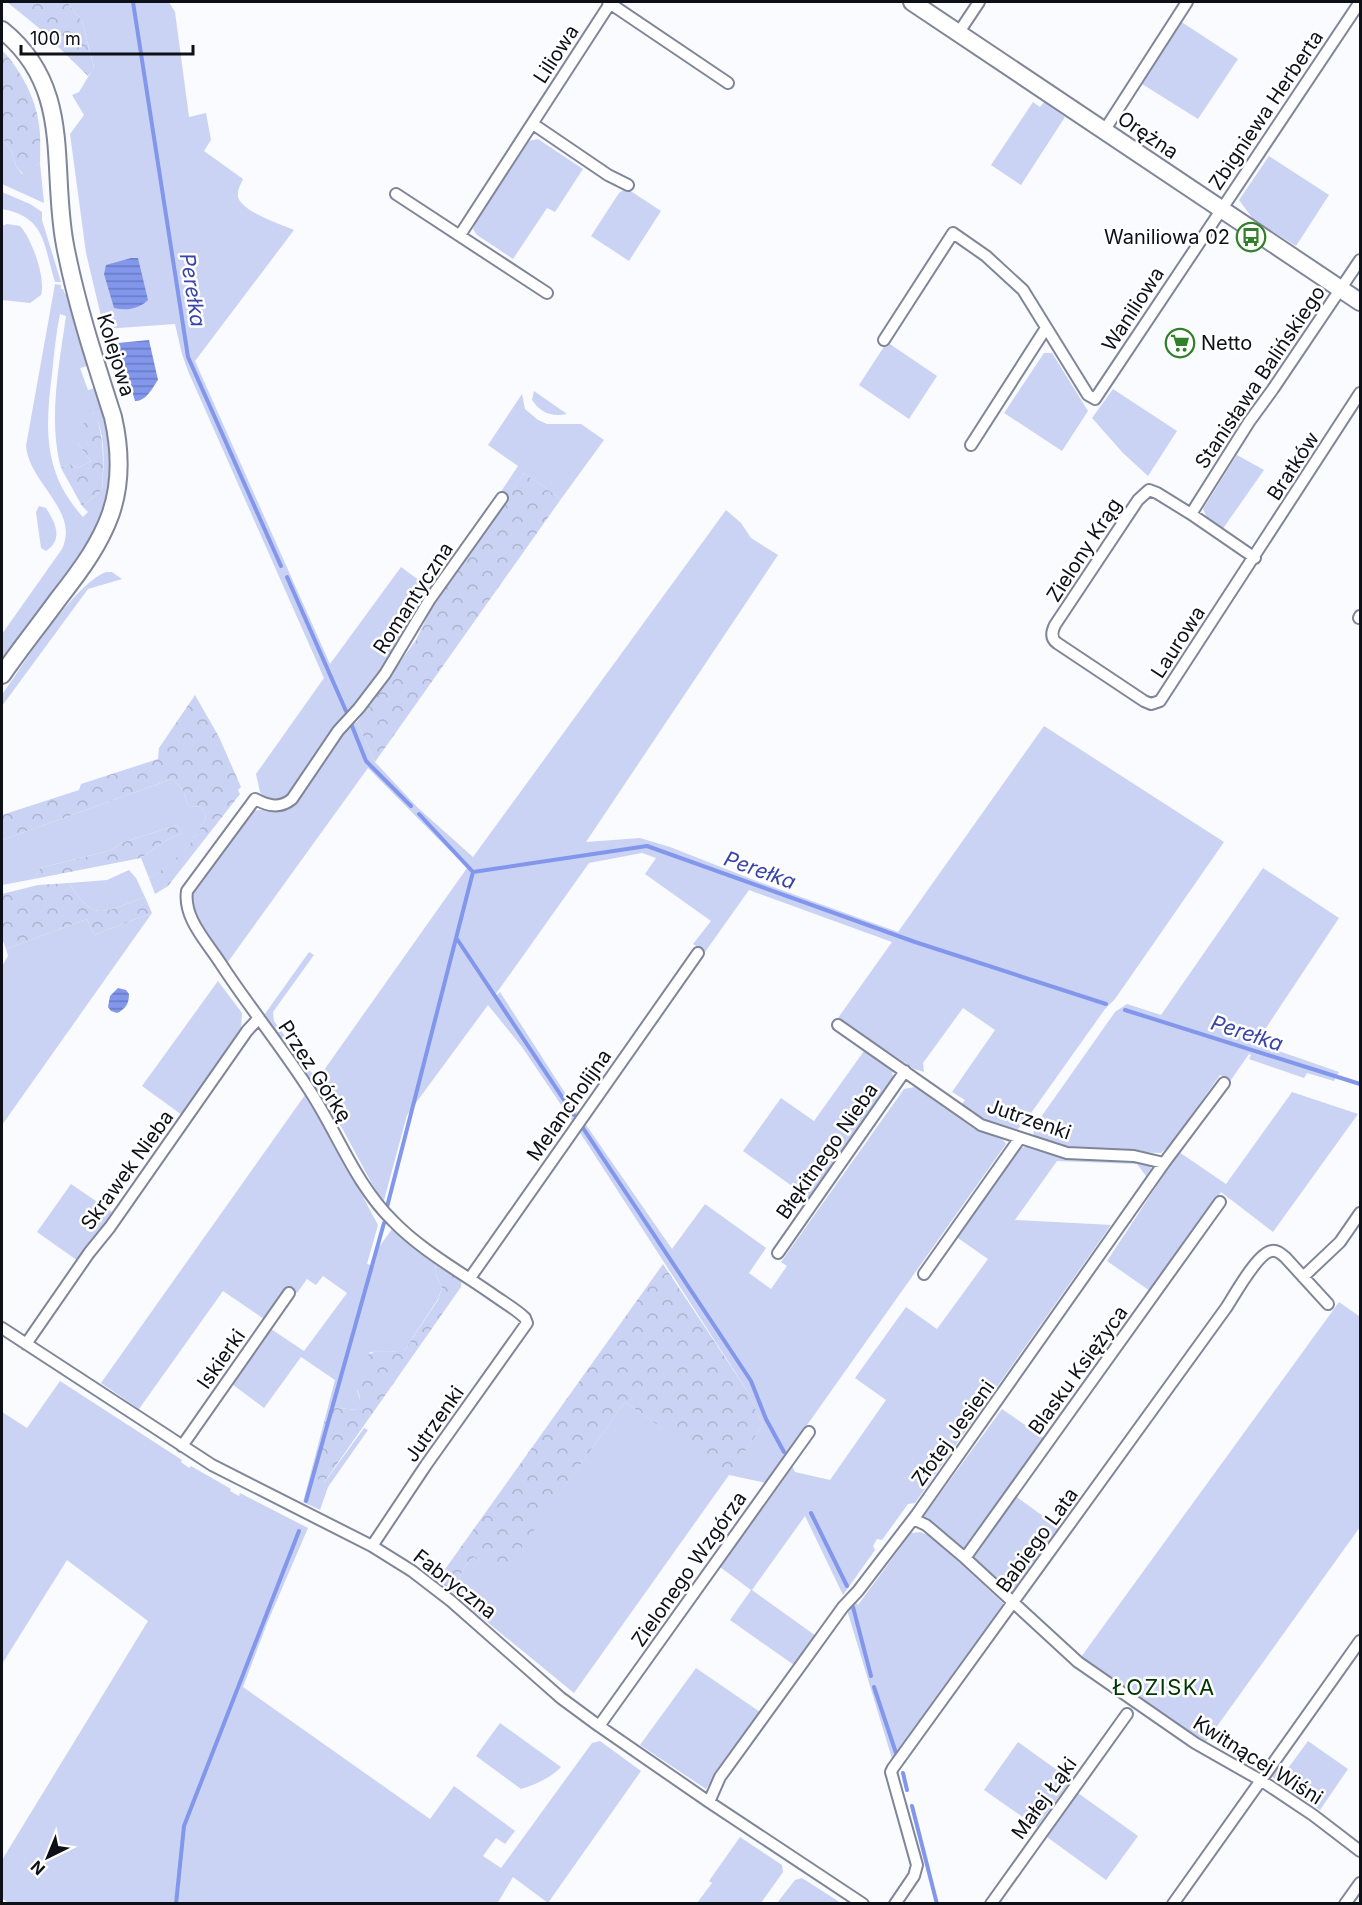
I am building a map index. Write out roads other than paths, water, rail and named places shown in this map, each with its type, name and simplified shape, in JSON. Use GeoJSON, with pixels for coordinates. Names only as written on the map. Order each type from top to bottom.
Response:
{"type":"FeatureCollection","features":[{"type":"Feature","properties":{"kind":"street"},"geometry":{"type":"LineString","coordinates":[[610,2],[728,82]]}},
{"type":"Feature","properties":{"kind":"street","name":"Liliowa"},"geometry":{"type":"LineString","coordinates":[[460,235],[610,2]]}},
{"type":"Feature","properties":{"kind":"street","name":"Orężna"},"geometry":{"type":"LineString","coordinates":[[912,2],[1360,302]]}},
{"type":"Feature","properties":{"kind":"street"},"geometry":{"type":"LineString","coordinates":[[959,32],[978,2]]}},
{"type":"Feature","properties":{"kind":"street"},"geometry":{"type":"LineString","coordinates":[[1104,131],[1186,2]]}},
{"type":"Feature","properties":{"kind":"street","name":"Zbigniewa Herberta"},"geometry":{"type":"LineString","coordinates":[[1221,209],[1291,109],[1360,2]]}},
{"type":"Feature","properties":{"kind":"street","name":"Kolejowa"},"geometry":{"type":"LineString","coordinates":[[2,30],[15,41],[35,68],[51,103],[55,121],[64,238],[81,310],[113,417],[118,464],[114,502],[102,536],[89,559],[2,675]]}},
{"type":"Feature","properties":{"kind":"street"},"geometry":{"type":"LineString","coordinates":[[532,124],[608,175],[628,184]]}},
{"type":"Feature","properties":{"kind":"street"},"geometry":{"type":"LineString","coordinates":[[396,194],[547,293]]}},
{"type":"Feature","properties":{"kind":"street","name":"Waniliowa"},"geometry":{"type":"LineString","coordinates":[[1047,328],[1089,395],[1095,399],[1221,209]]}},
{"type":"Feature","properties":{"kind":"street"},"geometry":{"type":"LineString","coordinates":[[884,340],[952,234],[986,256],[1016,283],[1036,308],[1047,328],[971,445]]}},
{"type":"Feature","properties":{"kind":"street","name":"Stanisława Balińskiego"},"geometry":{"type":"LineString","coordinates":[[1191,514],[1249,422],[1360,260]]}},
{"type":"Feature","properties":{"kind":"street","name":"Bratków"},"geometry":{"type":"LineString","coordinates":[[1255,558],[1360,393]]}},
{"type":"Feature","properties":{"kind":"street","name":"Zielony Krąg"},"geometry":{"type":"LineString","coordinates":[[1054,641],[1052,634],[1055,625],[1138,500],[1149,490],[1191,514]]}},
{"type":"Feature","properties":{"kind":"street","name":"Romantyczna"},"geometry":{"type":"LineString","coordinates":[[255,799],[267,805],[281,805],[292,799],[338,731],[352,717],[385,674],[430,599],[502,498]]}},
{"type":"Feature","properties":{"kind":"street"},"geometry":{"type":"LineString","coordinates":[[1191,514],[1255,558]]}},
{"type":"Feature","properties":{"kind":"street","name":"Laurowa"},"geometry":{"type":"LineString","coordinates":[[1054,641],[1144,701],[1151,704],[1157,703],[1255,558]]}},
{"type":"Feature","properties":{"kind":"street","name":"Przez Górkę"},"geometry":{"type":"LineString","coordinates":[[255,799],[188,891],[186,901],[188,912],[244,999],[311,1092],[381,1210],[406,1234],[521,1314],[527,1323]]}},
{"type":"Feature","properties":{"kind":"street","name":"Melancholijna"},"geometry":{"type":"LineString","coordinates":[[470,1278],[698,953]]}},
{"type":"Feature","properties":{"kind":"street","name":"Skrawek Nieba"},"geometry":{"type":"LineString","coordinates":[[26,1344],[259,1017]]}},
{"type":"Feature","properties":{"kind":"street","name":"Jutrzenki"},"geometry":{"type":"LineString","coordinates":[[838,1025],[981,1125],[1067,1153],[1134,1156],[1164,1164]]}},
{"type":"Feature","properties":{"kind":"street","name":"Błękitnego Nieba"},"geometry":{"type":"LineString","coordinates":[[778,1253],[905,1071]]}},
{"type":"Feature","properties":{"kind":"street","name":"Złotej Jesieni"},"geometry":{"type":"LineString","coordinates":[[709,1802],[720,1777],[754,1729],[832,1622],[913,1519],[1164,1164],[1224,1083]]}},
{"type":"Feature","properties":{"kind":"street"},"geometry":{"type":"LineString","coordinates":[[924,1274],[1020,1138]]}},
{"type":"Feature","properties":{"kind":"street","name":"Blasku Księżyca"},"geometry":{"type":"LineString","coordinates":[[965,1558],[1220,1202]]}},
{"type":"Feature","properties":{"kind":"street"},"geometry":{"type":"LineString","coordinates":[[1303,1277],[1344,1237],[1360,1213]]}},
{"type":"Feature","properties":{"kind":"street","name":"Babiego Lata"},"geometry":{"type":"LineString","coordinates":[[895,1904],[914,1876],[918,1865],[891,1772],[1220,1316],[1255,1264],[1273,1250],[1285,1257],[1328,1304]]}},
{"type":"Feature","properties":{"kind":"street","name":"Iskierki"},"geometry":{"type":"LineString","coordinates":[[182,1446],[289,1293]]}},
{"type":"Feature","properties":{"kind":"street","name":"Jutrzenki"},"geometry":{"type":"LineString","coordinates":[[372,1546],[433,1455],[527,1323]]}},
{"type":"Feature","properties":{"kind":"street","name":"Fabryczna"},"geometry":{"type":"LineString","coordinates":[[2,1328],[212,1465],[372,1546],[433,1586],[561,1698],[709,1802],[863,1904]]}},
{"type":"Feature","properties":{"kind":"street","name":"Zielonego Wzgórza"},"geometry":{"type":"LineString","coordinates":[[599,1726],[810,1432]]}},
{"type":"Feature","properties":{"kind":"street","name":"Kwitnącej Wiśni"},"geometry":{"type":"LineString","coordinates":[[913,1519],[926,1525],[965,1558],[1082,1665],[1195,1743],[1262,1780],[1360,1851]]}},
{"type":"Feature","properties":{"kind":"street"},"geometry":{"type":"LineString","coordinates":[[1173,1904],[1360,1641]]}},
{"type":"Feature","properties":{"kind":"street","name":"Małej Łąki"},"geometry":{"type":"LineString","coordinates":[[991,1904],[1127,1714]]}},
{"type":"Feature","properties":{"kind":"street"},"geometry":{"type":"LineString","coordinates":[[1345,1904],[1360,1883]]}},
{"type":"Feature","properties":{"kind":"water"},"geometry":{"type":"Polygon","coordinates":[[[138,258],[148,300],[132,308],[114,308],[104,274],[106,265],[138,258]]]}},
{"type":"Feature","properties":{"kind":"water"},"geometry":{"type":"Polygon","coordinates":[[[149,340],[158,380],[143,399],[135,401],[118,343],[149,340]]]}},
{"type":"Feature","properties":{"kind":"water"},"geometry":{"type":"Polygon","coordinates":[[[118,988],[126,990],[129,994],[123,1010],[117,1013],[108,1007],[110,996],[118,988]]]}},
{"type":"Feature","properties":{"kind":"waterway","name":"Perełka"},"geometry":{"type":"LineString","coordinates":[[133,2],[188,357],[281,566]]}},
{"type":"Feature","properties":{"kind":"waterway","name":"Perełka"},"geometry":{"type":"LineString","coordinates":[[287,577],[346,711]]}},
{"type":"Feature","properties":{"kind":"waterway","name":"Perełka"},"geometry":{"type":"LineString","coordinates":[[352,726],[366,761],[411,806]]}},
{"type":"Feature","properties":{"kind":"waterway","name":"Perełka"},"geometry":{"type":"LineString","coordinates":[[419,814],[473,872],[647,846],[915,942],[1106,1004]]}},
{"type":"Feature","properties":{"kind":"waterway"},"geometry":{"type":"LineString","coordinates":[[387,1207],[473,872]]}},
{"type":"Feature","properties":{"kind":"waterway"},"geometry":{"type":"LineString","coordinates":[[457,939],[574,1115]]}},
{"type":"Feature","properties":{"kind":"waterway","name":"Perełka"},"geometry":{"type":"LineString","coordinates":[[1125,1010],[1360,1084]]}},
{"type":"Feature","properties":{"kind":"waterway"},"geometry":{"type":"LineString","coordinates":[[583,1128],[751,1381],[766,1419],[784,1452]]}},
{"type":"Feature","properties":{"kind":"waterway"},"geometry":{"type":"LineString","coordinates":[[306,1501],[384,1223]]}},
{"type":"Feature","properties":{"kind":"waterway"},"geometry":{"type":"LineString","coordinates":[[811,1513],[847,1586]]}},
{"type":"Feature","properties":{"kind":"waterway"},"geometry":{"type":"LineString","coordinates":[[176,1904],[184,1826],[299,1531]]}},
{"type":"Feature","properties":{"kind":"waterway"},"geometry":{"type":"LineString","coordinates":[[853,1607],[871,1676]]}},
{"type":"Feature","properties":{"kind":"waterway"},"geometry":{"type":"LineString","coordinates":[[874,1687],[896,1753]]}},
{"type":"Feature","properties":{"kind":"waterway"},"geometry":{"type":"LineString","coordinates":[[903,1773],[907,1790]]}},
{"type":"Feature","properties":{"kind":"waterway"},"geometry":{"type":"LineString","coordinates":[[912,1806],[937,1904]]}},
{"type":"Feature","properties":{"kind":"place","name":"Waniliowa 02"},"geometry":{"type":"Point","coordinates":[1251,237]}},
{"type":"Feature","properties":{"kind":"place","name":"Netto"},"geometry":{"type":"Point","coordinates":[1180,343]}},
{"type":"Feature","properties":{"kind":"district","name":"ŁOZISKA"},"geometry":{"type":"Point","coordinates":[1164,1687]}}]}
